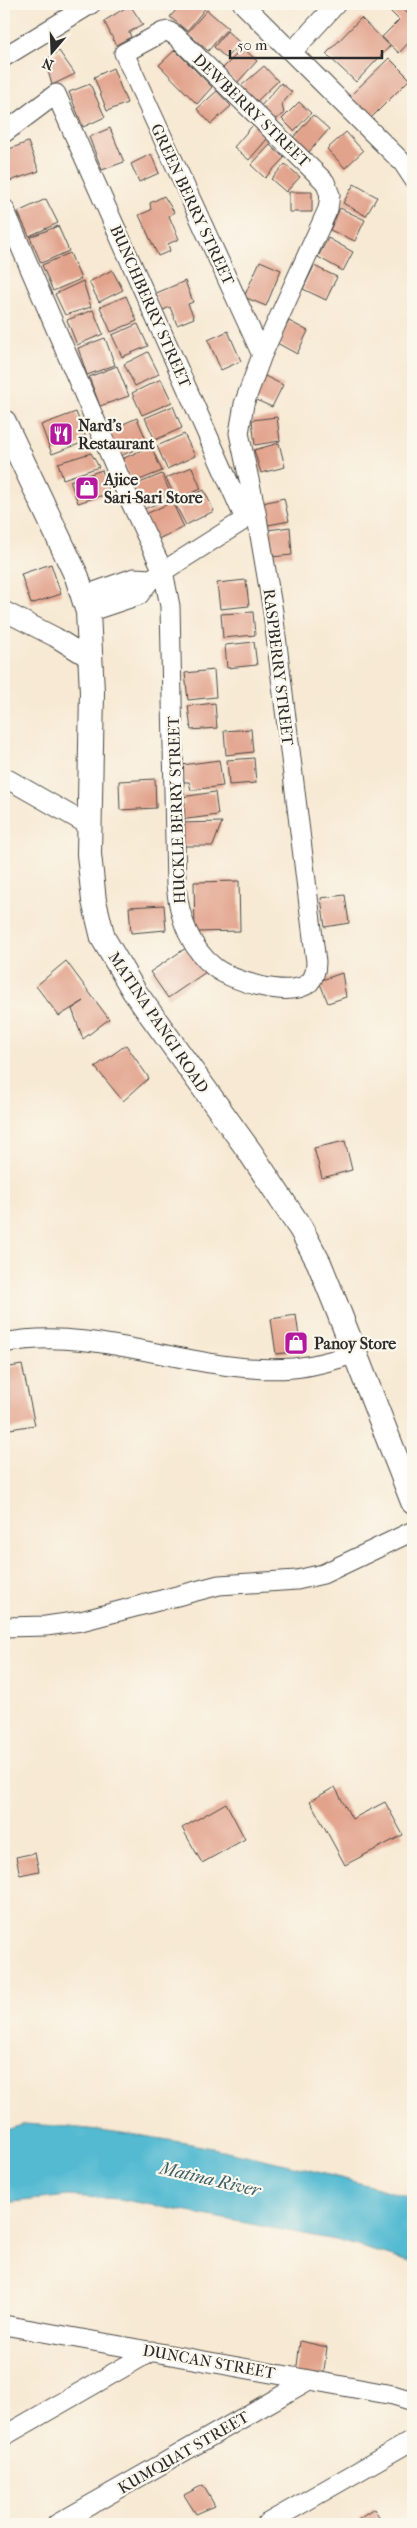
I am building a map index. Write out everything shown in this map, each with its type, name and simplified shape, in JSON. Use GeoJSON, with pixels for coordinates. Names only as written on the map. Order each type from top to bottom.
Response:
{"type":"FeatureCollection","features":[{"type":"Feature","properties":{"kind":"street"},"geometry":{"type":"LineString","coordinates":[[4,57],[91,4]]}},
{"type":"Feature","properties":{"kind":"street"},"geometry":{"type":"LineString","coordinates":[[243,4],[403,164],[413,178]]}},
{"type":"Feature","properties":{"kind":"street"},"geometry":{"type":"LineString","coordinates":[[292,52],[336,4]]}},
{"type":"Feature","properties":{"kind":"street","name":"DEWBERRY STREET"},"geometry":{"type":"LineString","coordinates":[[124,53],[159,33],[168,31],[176,36],[325,182],[330,195]]}},
{"type":"Feature","properties":{"kind":"street","name":"GREEN BERRY STREET"},"geometry":{"type":"LineString","coordinates":[[124,53],[262,355]]}},
{"type":"Feature","properties":{"kind":"street","name":"BUNCHBERRY STREET"},"geometry":{"type":"LineString","coordinates":[[4,133],[56,94],[210,440],[251,516]]}},
{"type":"Feature","properties":{"kind":"street","name":"RASPBERRY STREET"},"geometry":{"type":"LineString","coordinates":[[310,982],[314,976],[316,962],[278,652],[251,516],[239,433],[244,404],[262,355],[328,209],[330,195]]}},
{"type":"Feature","properties":{"kind":"street","name":"HUCKLE BERRY STREET"},"geometry":{"type":"LineString","coordinates":[[4,208],[126,492],[170,606],[176,885],[184,924],[200,953],[213,966],[229,976],[249,983],[281,989],[295,988],[310,982]]}},
{"type":"Feature","properties":{"kind":"street","name":"MATINA PANGI ROAD"},"geometry":{"type":"LineString","coordinates":[[4,422],[73,568],[85,604],[92,660],[89,854],[94,901],[100,929],[112,957],[175,1050],[250,1152],[300,1229],[319,1263],[413,1502]]}},
{"type":"Feature","properties":{"kind":"street"},"geometry":{"type":"LineString","coordinates":[[210,440],[239,433]]}},
{"type":"Feature","properties":{"kind":"street"},"geometry":{"type":"LineString","coordinates":[[85,604],[134,578],[157,575],[251,516]]}},
{"type":"Feature","properties":{"kind":"street"},"geometry":{"type":"LineString","coordinates":[[4,611],[55,637],[92,660]]}},
{"type":"Feature","properties":{"kind":"street"},"geometry":{"type":"LineString","coordinates":[[4,777],[90,826]]}},
{"type":"Feature","properties":{"kind":"street"},"geometry":{"type":"LineString","coordinates":[[4,1343],[47,1340],[87,1341],[218,1364],[260,1368],[293,1368],[325,1363],[356,1353]]}},
{"type":"Feature","properties":{"kind":"street"},"geometry":{"type":"LineString","coordinates":[[4,1627],[46,1626],[81,1621],[220,1585],[297,1580],[323,1574],[413,1531]]}},
{"type":"Feature","properties":{"kind":"street","name":"DUNCAN STREET"},"geometry":{"type":"LineString","coordinates":[[4,2325],[393,2395],[413,2401]]}},
{"type":"Feature","properties":{"kind":"street"},"geometry":{"type":"LineString","coordinates":[[4,2436],[152,2351]]}},
{"type":"Feature","properties":{"kind":"street","name":"KUMQUAT STREET"},"geometry":{"type":"LineString","coordinates":[[57,2524],[309,2380]]}},
{"type":"Feature","properties":{"kind":"street"},"geometry":{"type":"LineString","coordinates":[[266,2524],[413,2440]]}},
{"type":"Feature","properties":{"kind":"water","name":"Matina River"},"geometry":{"type":"Polygon","coordinates":[[[24,2124],[123,2133],[221,2150],[318,2172],[413,2198],[413,2263],[340,2241],[120,2199],[68,2196],[4,2203],[4,2131],[24,2124]]]}},
{"type":"Feature","properties":{"kind":"building"},"geometry":{"type":"Polygon","coordinates":[[[181,4],[203,4],[207,6],[187,31],[170,17],[181,4]]]}},
{"type":"Feature","properties":{"kind":"building"},"geometry":{"type":"Polygon","coordinates":[[[387,4],[398,4],[407,12],[413,5],[413,38],[399,53],[382,37],[399,20],[385,6],[387,4]]]}},
{"type":"Feature","properties":{"kind":"building"},"geometry":{"type":"Polygon","coordinates":[[[130,5],[143,25],[129,32],[131,37],[116,45],[104,21],[130,5]]]}},
{"type":"Feature","properties":{"kind":"building"},"geometry":{"type":"Polygon","coordinates":[[[207,10],[228,28],[208,51],[187,33],[207,10]]]}},
{"type":"Feature","properties":{"kind":"building"},"geometry":{"type":"Polygon","coordinates":[[[361,18],[390,46],[356,82],[326,54],[361,18]]]}},
{"type":"Feature","properties":{"kind":"building"},"geometry":{"type":"Polygon","coordinates":[[[227,31],[240,43],[226,58],[214,47],[227,31]]]}},
{"type":"Feature","properties":{"kind":"building"},"geometry":{"type":"Polygon","coordinates":[[[243,48],[257,61],[237,83],[222,69],[243,48]]]}},
{"type":"Feature","properties":{"kind":"building"},"geometry":{"type":"Polygon","coordinates":[[[175,50],[212,87],[197,104],[159,65],[175,50]]]}},
{"type":"Feature","properties":{"kind":"building"},"geometry":{"type":"Polygon","coordinates":[[[59,51],[75,74],[52,85],[45,60],[59,51]]]}},
{"type":"Feature","properties":{"kind":"building"},"geometry":{"type":"Polygon","coordinates":[[[389,58],[410,79],[371,118],[350,96],[389,58]]]}},
{"type":"Feature","properties":{"kind":"building"},"geometry":{"type":"Polygon","coordinates":[[[264,66],[278,81],[256,102],[241,86],[264,66]]]}},
{"type":"Feature","properties":{"kind":"building"},"geometry":{"type":"Polygon","coordinates":[[[113,68],[127,103],[107,111],[94,77],[113,68]]]}},
{"type":"Feature","properties":{"kind":"building"},"geometry":{"type":"Polygon","coordinates":[[[281,83],[292,92],[282,104],[284,114],[272,121],[259,108],[281,83]]]}},
{"type":"Feature","properties":{"kind":"building"},"geometry":{"type":"Polygon","coordinates":[[[90,84],[105,117],[83,127],[69,92],[90,84]]]}},
{"type":"Feature","properties":{"kind":"building"},"geometry":{"type":"Polygon","coordinates":[[[217,91],[231,106],[211,124],[197,109],[217,91]]]}},
{"type":"Feature","properties":{"kind":"building"},"geometry":{"type":"Polygon","coordinates":[[[299,102],[311,113],[294,131],[282,119],[299,102]]]}},
{"type":"Feature","properties":{"kind":"building"},"geometry":{"type":"Polygon","coordinates":[[[313,115],[329,129],[308,153],[292,139],[313,115]]]}},
{"type":"Feature","properties":{"kind":"building"},"geometry":{"type":"Polygon","coordinates":[[[253,125],[268,138],[249,160],[234,147],[253,125]]]}},
{"type":"Feature","properties":{"kind":"building"},"geometry":{"type":"Polygon","coordinates":[[[110,128],[124,162],[102,170],[89,137],[110,128]]]}},
{"type":"Feature","properties":{"kind":"building"},"geometry":{"type":"Polygon","coordinates":[[[346,132],[363,151],[345,168],[327,149],[346,132]]]}},
{"type":"Feature","properties":{"kind":"building"},"geometry":{"type":"Polygon","coordinates":[[[28,142],[39,171],[4,183],[4,159],[7,158],[4,151],[28,142]]]}},
{"type":"Feature","properties":{"kind":"building"},"geometry":{"type":"Polygon","coordinates":[[[270,145],[284,158],[265,178],[251,165],[270,145]]]}},
{"type":"Feature","properties":{"kind":"building"},"geometry":{"type":"Polygon","coordinates":[[[151,154],[159,173],[139,182],[131,164],[151,154]]]}},
{"type":"Feature","properties":{"kind":"building"},"geometry":{"type":"Polygon","coordinates":[[[285,164],[300,177],[286,192],[271,179],[285,164]]]}},
{"type":"Feature","properties":{"kind":"building"},"geometry":{"type":"Polygon","coordinates":[[[354,184],[377,197],[366,216],[343,203],[354,184]]]}},
{"type":"Feature","properties":{"kind":"building"},"geometry":{"type":"Polygon","coordinates":[[[289,192],[312,192],[312,212],[289,212],[289,192]]]}},
{"type":"Feature","properties":{"kind":"building"},"geometry":{"type":"Polygon","coordinates":[[[164,196],[174,212],[169,216],[179,239],[168,244],[170,251],[158,256],[139,215],[151,210],[150,203],[164,196]]]}},
{"type":"Feature","properties":{"kind":"building"},"geometry":{"type":"Polygon","coordinates":[[[46,199],[58,223],[29,236],[18,212],[46,199]]]}},
{"type":"Feature","properties":{"kind":"building"},"geometry":{"type":"Polygon","coordinates":[[[340,208],[365,220],[355,241],[330,230],[340,208]]]}},
{"type":"Feature","properties":{"kind":"building"},"geometry":{"type":"Polygon","coordinates":[[[58,226],[69,251],[41,263],[30,237],[58,226]]]}},
{"type":"Feature","properties":{"kind":"building"},"geometry":{"type":"Polygon","coordinates":[[[328,238],[353,252],[343,271],[318,257],[328,238]]]}},
{"type":"Feature","properties":{"kind":"building"},"geometry":{"type":"Polygon","coordinates":[[[70,253],[81,279],[53,291],[42,265],[70,253]]]}},
{"type":"Feature","properties":{"kind":"building"},"geometry":{"type":"Polygon","coordinates":[[[260,261],[281,270],[266,306],[244,297],[260,261]]]}},
{"type":"Feature","properties":{"kind":"building"},"geometry":{"type":"Polygon","coordinates":[[[314,266],[337,277],[326,300],[303,289],[314,266]]]}},
{"type":"Feature","properties":{"kind":"building"},"geometry":{"type":"Polygon","coordinates":[[[112,270],[123,290],[99,302],[89,282],[112,270]]]}},
{"type":"Feature","properties":{"kind":"building"},"geometry":{"type":"Polygon","coordinates":[[[83,281],[91,307],[65,315],[55,294],[83,281]]]}},
{"type":"Feature","properties":{"kind":"building"},"geometry":{"type":"Polygon","coordinates":[[[185,281],[193,302],[188,304],[194,318],[177,325],[170,307],[161,311],[154,294],[185,281]]]}},
{"type":"Feature","properties":{"kind":"building"},"geometry":{"type":"Polygon","coordinates":[[[126,296],[137,321],[111,332],[100,307],[126,296]]]}},
{"type":"Feature","properties":{"kind":"building"},"geometry":{"type":"Polygon","coordinates":[[[93,310],[103,334],[77,345],[67,320],[93,310]]]}},
{"type":"Feature","properties":{"kind":"building"},"geometry":{"type":"Polygon","coordinates":[[[289,321],[308,331],[297,354],[277,343],[289,321]]]}},
{"type":"Feature","properties":{"kind":"building"},"geometry":{"type":"Polygon","coordinates":[[[138,324],[148,346],[122,357],[112,335],[138,324]]]}},
{"type":"Feature","properties":{"kind":"building"},"geometry":{"type":"Polygon","coordinates":[[[228,331],[241,361],[221,370],[208,340],[228,331]]]}},
{"type":"Feature","properties":{"kind":"building"},"geometry":{"type":"Polygon","coordinates":[[[105,338],[115,365],[87,375],[78,348],[105,338]]]}},
{"type":"Feature","properties":{"kind":"building"},"geometry":{"type":"Polygon","coordinates":[[[148,352],[159,374],[135,386],[124,364],[148,352]]]}},
{"type":"Feature","properties":{"kind":"building"},"geometry":{"type":"Polygon","coordinates":[[[117,366],[129,396],[100,406],[89,377],[117,366]]]}},
{"type":"Feature","properties":{"kind":"building"},"geometry":{"type":"Polygon","coordinates":[[[263,375],[283,385],[272,407],[252,398],[263,375]]]}},
{"type":"Feature","properties":{"kind":"building"},"geometry":{"type":"Polygon","coordinates":[[[161,379],[172,402],[142,415],[132,393],[161,379]]]}},
{"type":"Feature","properties":{"kind":"building"},"geometry":{"type":"Polygon","coordinates":[[[173,406],[182,428],[155,440],[145,418],[173,406]]]}},
{"type":"Feature","properties":{"kind":"building"},"geometry":{"type":"Polygon","coordinates":[[[76,412],[87,441],[52,454],[41,425],[76,412]]]}},
{"type":"Feature","properties":{"kind":"building"},"geometry":{"type":"Polygon","coordinates":[[[277,417],[280,441],[255,445],[252,420],[277,417]]]}},
{"type":"Feature","properties":{"kind":"building"},"geometry":{"type":"Polygon","coordinates":[[[137,418],[148,444],[118,457],[107,431],[137,418]]]}},
{"type":"Feature","properties":{"kind":"building"},"geometry":{"type":"Polygon","coordinates":[[[184,434],[195,456],[167,469],[157,446],[184,434]]]}},
{"type":"Feature","properties":{"kind":"building"},"geometry":{"type":"Polygon","coordinates":[[[279,443],[285,467],[261,473],[254,450],[279,443]]]}},
{"type":"Feature","properties":{"kind":"building"},"geometry":{"type":"Polygon","coordinates":[[[151,446],[162,471],[132,483],[122,459],[151,446]]]}},
{"type":"Feature","properties":{"kind":"building"},"geometry":{"type":"Polygon","coordinates":[[[91,453],[99,467],[63,479],[58,463],[91,453]]]}},
{"type":"Feature","properties":{"kind":"building"},"geometry":{"type":"Polygon","coordinates":[[[192,467],[201,489],[176,500],[166,478],[192,467]]]}},
{"type":"Feature","properties":{"kind":"building"},"geometry":{"type":"Polygon","coordinates":[[[102,470],[110,493],[78,503],[70,481],[102,470]]]}},
{"type":"Feature","properties":{"kind":"building"},"geometry":{"type":"Polygon","coordinates":[[[162,474],[172,497],[142,510],[132,486],[162,474]]]}},
{"type":"Feature","properties":{"kind":"building"},"geometry":{"type":"Polygon","coordinates":[[[204,490],[214,511],[186,525],[175,504],[204,490]]]}},
{"type":"Feature","properties":{"kind":"building"},"geometry":{"type":"Polygon","coordinates":[[[284,498],[289,521],[268,525],[263,503],[284,498]]]}},
{"type":"Feature","properties":{"kind":"building"},"geometry":{"type":"Polygon","coordinates":[[[172,502],[184,527],[156,540],[144,515],[172,502]]]}},
{"type":"Feature","properties":{"kind":"building"},"geometry":{"type":"Polygon","coordinates":[[[290,527],[292,555],[271,557],[268,530],[290,527]]]}},
{"type":"Feature","properties":{"kind":"building"},"geometry":{"type":"Polygon","coordinates":[[[51,564],[61,594],[31,604],[21,574],[51,564]]]}},
{"type":"Feature","properties":{"kind":"building"},"geometry":{"type":"Polygon","coordinates":[[[246,580],[249,606],[220,609],[217,583],[246,580]]]}},
{"type":"Feature","properties":{"kind":"building"},"geometry":{"type":"Polygon","coordinates":[[[253,612],[255,635],[223,638],[221,614],[253,612]]]}},
{"type":"Feature","properties":{"kind":"building"},"geometry":{"type":"Polygon","coordinates":[[[254,642],[257,665],[227,668],[225,645],[254,642]]]}},
{"type":"Feature","properties":{"kind":"building"},"geometry":{"type":"Polygon","coordinates":[[[214,670],[216,697],[188,700],[185,673],[214,670]]]}},
{"type":"Feature","properties":{"kind":"building"},"geometry":{"type":"Polygon","coordinates":[[[215,703],[217,728],[191,730],[188,706],[215,703]]]}},
{"type":"Feature","properties":{"kind":"building"},"geometry":{"type":"Polygon","coordinates":[[[251,729],[253,752],[226,755],[224,731],[251,729]]]}},
{"type":"Feature","properties":{"kind":"building"},"geometry":{"type":"Polygon","coordinates":[[[254,758],[256,783],[229,785],[227,760],[254,758]]]}},
{"type":"Feature","properties":{"kind":"building"},"geometry":{"type":"Polygon","coordinates":[[[219,760],[223,786],[191,790],[189,782],[184,782],[182,765],[219,760]]]}},
{"type":"Feature","properties":{"kind":"building"},"geometry":{"type":"Polygon","coordinates":[[[155,779],[156,808],[120,810],[119,781],[155,779]]]}},
{"type":"Feature","properties":{"kind":"building"},"geometry":{"type":"Polygon","coordinates":[[[215,792],[218,815],[180,820],[178,807],[185,804],[182,797],[215,792]]]}},
{"type":"Feature","properties":{"kind":"building"},"geometry":{"type":"Polygon","coordinates":[[[222,822],[213,846],[180,846],[179,823],[222,822]]]}},
{"type":"Feature","properties":{"kind":"building"},"geometry":{"type":"Polygon","coordinates":[[[239,881],[240,931],[195,932],[194,882],[239,881]]]}},
{"type":"Feature","properties":{"kind":"building"},"geometry":{"type":"Polygon","coordinates":[[[345,895],[349,923],[325,927],[321,898],[345,895]]]}},
{"type":"Feature","properties":{"kind":"building"},"geometry":{"type":"Polygon","coordinates":[[[164,905],[166,930],[131,933],[129,907],[164,905]]]}},
{"type":"Feature","properties":{"kind":"building"},"geometry":{"type":"Polygon","coordinates":[[[189,946],[206,972],[168,998],[150,972],[189,946]]]}},
{"type":"Feature","properties":{"kind":"building"},"geometry":{"type":"Polygon","coordinates":[[[66,961],[109,1019],[83,1039],[72,1009],[84,1001],[59,1016],[36,986],[66,961]]]}},
{"type":"Feature","properties":{"kind":"building"},"geometry":{"type":"Polygon","coordinates":[[[342,973],[346,997],[328,1003],[319,981],[342,973]]]}},
{"type":"Feature","properties":{"kind":"building"},"geometry":{"type":"Polygon","coordinates":[[[126,1045],[149,1078],[123,1101],[95,1067],[126,1045]]]}},
{"type":"Feature","properties":{"kind":"building"},"geometry":{"type":"Polygon","coordinates":[[[345,1141],[352,1170],[322,1178],[314,1148],[345,1141]]]}},
{"type":"Feature","properties":{"kind":"building"},"geometry":{"type":"Polygon","coordinates":[[[296,1315],[301,1351],[276,1354],[271,1319],[296,1315]]]}},
{"type":"Feature","properties":{"kind":"building"},"geometry":{"type":"Polygon","coordinates":[[[22,1365],[35,1425],[10,1429],[4,1400],[4,1368],[22,1365]]]}},
{"type":"Feature","properties":{"kind":"building"},"geometry":{"type":"Polygon","coordinates":[[[335,1787],[352,1819],[385,1802],[403,1835],[345,1865],[310,1801],[335,1787]]]}},
{"type":"Feature","properties":{"kind":"building"},"geometry":{"type":"Polygon","coordinates":[[[226,1803],[245,1839],[202,1863],[182,1828],[226,1803]]]}},
{"type":"Feature","properties":{"kind":"building"},"geometry":{"type":"Polygon","coordinates":[[[35,1853],[39,1871],[20,1875],[16,1857],[35,1853]]]}},
{"type":"Feature","properties":{"kind":"building"},"geometry":{"type":"Polygon","coordinates":[[[300,2341],[327,2347],[323,2379],[296,2374],[300,2341]]]}},
{"type":"Feature","properties":{"kind":"building"},"geometry":{"type":"Polygon","coordinates":[[[203,2485],[215,2506],[196,2514],[184,2495],[203,2485]]]}},
{"type":"Feature","properties":{"kind":"building"},"geometry":{"type":"Polygon","coordinates":[[[374,2509],[383,2524],[362,2524],[359,2519],[374,2509]]]}},
{"type":"Feature","properties":{"kind":"place","name":"Nard's Restaurant"},"geometry":{"type":"Point","coordinates":[61,434]}},
{"type":"Feature","properties":{"kind":"place","name":"Ajice Sari-Sari Store"},"geometry":{"type":"Point","coordinates":[87,488]}},
{"type":"Feature","properties":{"kind":"place","name":"Panoy Store"},"geometry":{"type":"Point","coordinates":[296,1343]}}]}
